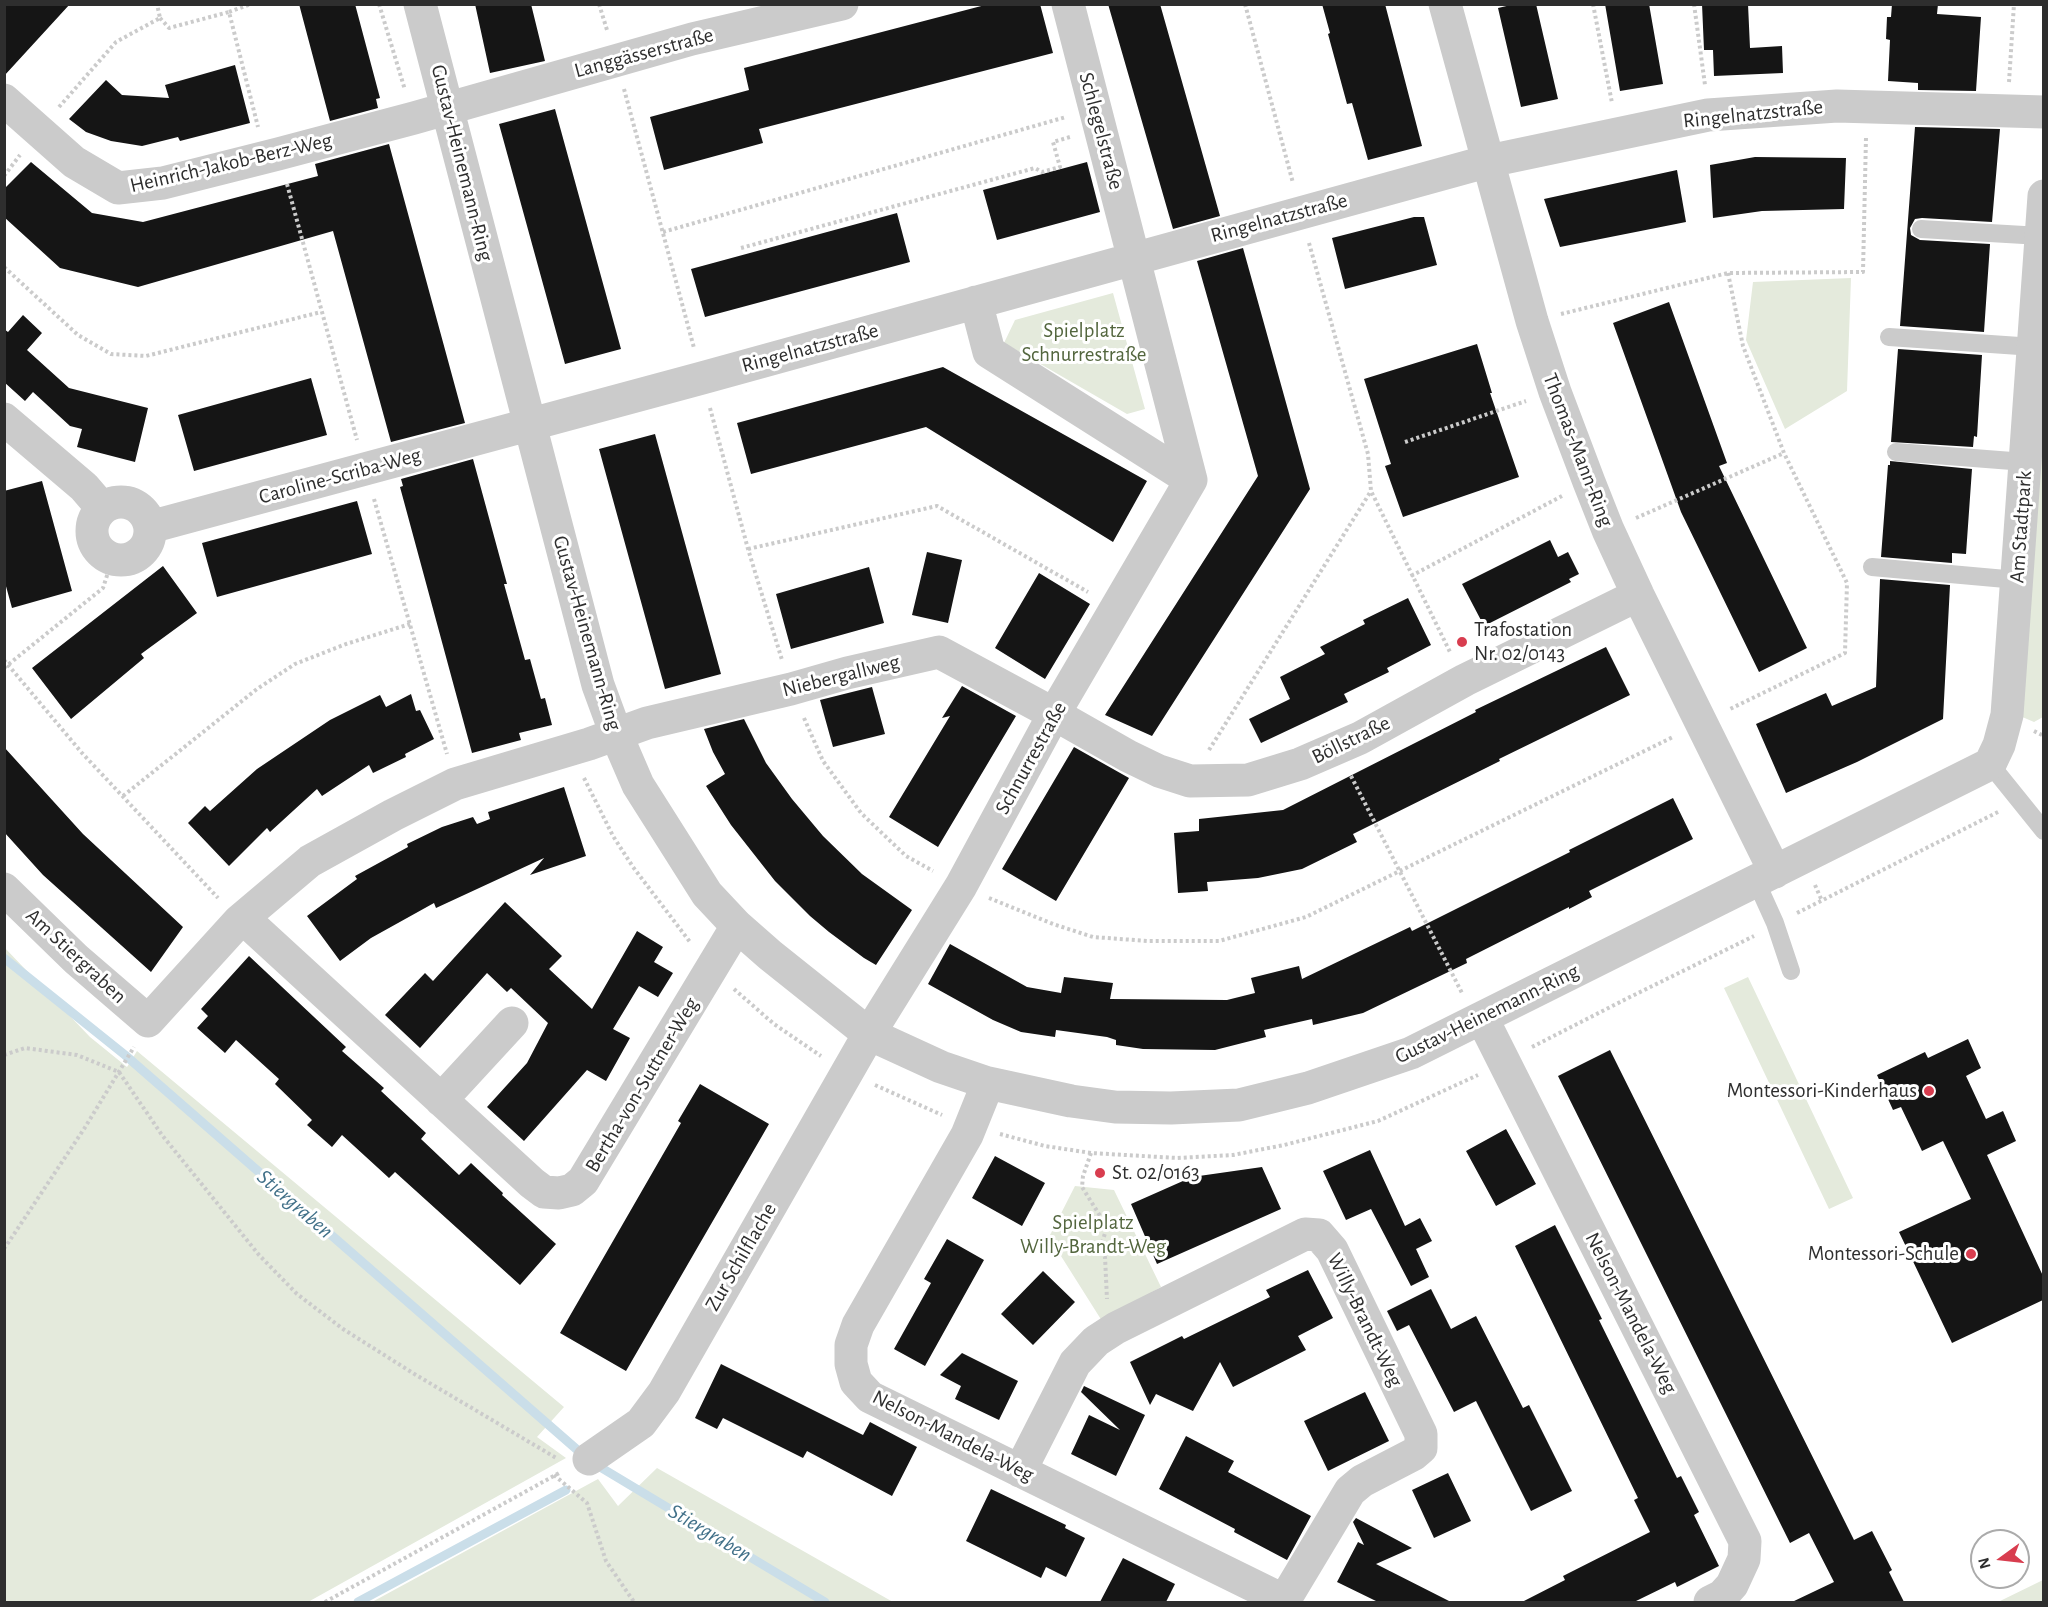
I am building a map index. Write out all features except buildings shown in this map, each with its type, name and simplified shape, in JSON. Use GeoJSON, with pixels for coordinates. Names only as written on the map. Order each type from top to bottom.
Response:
{"type":"FeatureCollection","features":[{"type":"Feature","properties":{"kind":"street","name":"Gustav-Heinemann-Ring"},"geometry":{"type":"LineString","coordinates":[[420,4],[598,685],[615,734],[638,785],[706,894],[737,926],[869,1034],[941,1067],[988,1083],[1071,1101],[1115,1107],[1171,1108],[1239,1105],[1308,1088],[1411,1053],[1990,764]]}},
{"type":"Feature","properties":{"kind":"street","name":"Langgässerstraße"},"geometry":{"type":"LineString","coordinates":[[448,108],[693,39],[842,4]]}},
{"type":"Feature","properties":{"kind":"street","name":"Schlegelstraße"},"geometry":{"type":"LineString","coordinates":[[1068,4],[1135,258]]}},
{"type":"Feature","properties":{"kind":"street","name":"Thomas-Mann-Ring"},"geometry":{"type":"LineString","coordinates":[[1445,4],[1532,321],[1555,392],[1608,530],[1701,723],[1765,876]]}},
{"type":"Feature","properties":{"kind":"street","name":"Heinrich-Jakob-Berz-Weg"},"geometry":{"type":"LineString","coordinates":[[4,100],[74,162],[118,188],[163,183],[448,108]]}},
{"type":"Feature","properties":{"kind":"street","name":"Ringelnatzstraße"},"geometry":{"type":"LineString","coordinates":[[529,424],[1488,160],[1618,133],[1708,115],[1837,106],[2043,112]]}},
{"type":"Feature","properties":{"kind":"street","name":"Am Stadtpark"},"geometry":{"type":"LineString","coordinates":[[1990,764],[2000,745],[2007,716],[2043,196]]}},
{"type":"Feature","properties":{"kind":"street"},"geometry":{"type":"LineString","coordinates":[[1135,258],[1191,480]]}},
{"type":"Feature","properties":{"kind":"street"},"geometry":{"type":"LineString","coordinates":[[976,302],[988,352],[1191,480]]}},
{"type":"Feature","properties":{"kind":"street"},"geometry":{"type":"LineString","coordinates":[[4,419],[84,487],[102,508]]}},
{"type":"Feature","properties":{"kind":"street","name":"Caroline-Scriba-Weg"},"geometry":{"type":"LineString","coordinates":[[150,526],[529,424]]}},
{"type":"Feature","properties":{"kind":"street","name":"Schnurrestraße"},"geometry":{"type":"LineString","coordinates":[[869,1034],[961,886],[1054,714],[1118,609],[1191,480]]}},
{"type":"Feature","properties":{"kind":"street"},"geometry":{"type":"LineString","coordinates":[[113,502],[125,502],[137,506],[146,515],[150,526],[150,538],[144,549],[135,557],[124,561],[112,560],[101,554],[93,543],[91,531],[94,518],[102,508],[113,502]]}},
{"type":"Feature","properties":{"kind":"street","name":"Böllstraße"},"geometry":{"type":"LineString","coordinates":[[1054,714],[1159,771],[1190,781],[1248,780],[1300,764],[1360,738],[1464,680],[1638,595]]}},
{"type":"Feature","properties":{"kind":"street","name":"Niebergallweg"},"geometry":{"type":"LineString","coordinates":[[148,1021],[241,920],[310,861],[393,814],[455,784],[575,748],[647,723],[939,652],[1054,714]]}},
{"type":"Feature","properties":{"kind":"street","name":"Am Stiergraben"},"geometry":{"type":"LineString","coordinates":[[4,889],[76,959],[148,1021]]}},
{"type":"Feature","properties":{"kind":"street","name":"Bertha-von-Suttner-Weg"},"geometry":{"type":"LineString","coordinates":[[241,920],[538,1187],[544,1191],[559,1193],[572,1190],[583,1181],[737,926]]}},
{"type":"Feature","properties":{"kind":"street","name":"Nelson-Mandela-Weg"},"geometry":{"type":"LineString","coordinates":[[1482,1018],[1744,1541],[1744,1559],[1732,1585],[1722,1596],[1710,1602]]}},
{"type":"Feature","properties":{"kind":"street"},"geometry":{"type":"LineString","coordinates":[[441,1100],[512,1023]]}},
{"type":"Feature","properties":{"kind":"street","name":"Zur Schilflache"},"geometry":{"type":"LineString","coordinates":[[580,1463],[641,1423],[664,1392],[869,1034]]}},
{"type":"Feature","properties":{"kind":"street","name":"Nelson-Mandela-Weg"},"geometry":{"type":"LineString","coordinates":[[988,1083],[967,1135],[858,1325],[851,1345],[851,1364],[856,1382],[870,1397],[1285,1602]]}},
{"type":"Feature","properties":{"kind":"street","name":"Willy-Brandt-Weg"},"geometry":{"type":"LineString","coordinates":[[1020,1472],[1075,1363],[1096,1341],[1116,1328],[1305,1234],[1319,1235],[1332,1250],[1421,1434],[1420,1448],[1414,1454],[1362,1481],[1350,1491],[1285,1602]]}},
{"type":"Feature","properties":{"kind":"lane"},"geometry":{"type":"LineString","coordinates":[[1921,230],[2041,237]]}},
{"type":"Feature","properties":{"kind":"lane"},"geometry":{"type":"LineString","coordinates":[[1889,337],[2034,347]]}},
{"type":"Feature","properties":{"kind":"lane"},"geometry":{"type":"LineString","coordinates":[[1896,452],[2025,462]]}},
{"type":"Feature","properties":{"kind":"lane"},"geometry":{"type":"LineString","coordinates":[[1872,567],[2017,580]]}},
{"type":"Feature","properties":{"kind":"lane"},"geometry":{"type":"LineString","coordinates":[[1990,764],[2043,831]]}},
{"type":"Feature","properties":{"kind":"lane"},"geometry":{"type":"LineString","coordinates":[[1765,876],[1775,923],[1791,971]]}},
{"type":"Feature","properties":{"kind":"path"},"geometry":{"type":"LineString","coordinates":[[157,4],[160,18],[169,28],[251,4]]}},
{"type":"Feature","properties":{"kind":"path"},"geometry":{"type":"LineString","coordinates":[[599,4],[748,549],[791,689],[822,760],[861,813],[906,856],[961,886],[1053,924],[1093,937],[1148,941],[1219,941],[1306,917],[1845,653],[1847,583],[1784,453],[1743,346],[1728,273]]}},
{"type":"Feature","properties":{"kind":"path"},"geometry":{"type":"LineString","coordinates":[[1245,4],[1368,454],[1371,491],[1464,680]]}},
{"type":"Feature","properties":{"kind":"path"},"geometry":{"type":"LineString","coordinates":[[1593,4],[1618,133]]}},
{"type":"Feature","properties":{"kind":"path"},"geometry":{"type":"LineString","coordinates":[[1694,4],[1708,115]]}},
{"type":"Feature","properties":{"kind":"path"},"geometry":{"type":"LineString","coordinates":[[2007,111],[2014,4]]}},
{"type":"Feature","properties":{"kind":"path"},"geometry":{"type":"LineString","coordinates":[[229,12],[321,312],[455,784]]}},
{"type":"Feature","properties":{"kind":"path"},"geometry":{"type":"LineString","coordinates":[[4,176],[38,131],[116,42],[160,18]]}},
{"type":"Feature","properties":{"kind":"path"},"geometry":{"type":"LineString","coordinates":[[1559,315],[1728,273],[1863,272],[1866,106]]}},
{"type":"Feature","properties":{"kind":"path"},"geometry":{"type":"LineString","coordinates":[[663,232],[1098,119]]}},
{"type":"Feature","properties":{"kind":"path"},"geometry":{"type":"LineString","coordinates":[[741,248],[1035,168],[1042,172],[1060,166],[1053,142],[1098,119]]}},
{"type":"Feature","properties":{"kind":"path"},"geometry":{"type":"LineString","coordinates":[[4,267],[78,335],[111,354],[146,356],[321,312]]}},
{"type":"Feature","properties":{"kind":"path"},"geometry":{"type":"LineString","coordinates":[[1405,442],[1555,392]]}},
{"type":"Feature","properties":{"kind":"path"},"geometry":{"type":"LineString","coordinates":[[1608,530],[1784,453]]}},
{"type":"Feature","properties":{"kind":"path"},"geometry":{"type":"LineString","coordinates":[[1411,576],[1589,482]]}},
{"type":"Feature","properties":{"kind":"path"},"geometry":{"type":"LineString","coordinates":[[1190,781],[1371,491]]}},
{"type":"Feature","properties":{"kind":"path"},"geometry":{"type":"LineString","coordinates":[[748,549],[937,506],[1118,609]]}},
{"type":"Feature","properties":{"kind":"path"},"geometry":{"type":"LineString","coordinates":[[6,667],[104,588],[112,560]]}},
{"type":"Feature","properties":{"kind":"path"},"geometry":{"type":"LineString","coordinates":[[123,796],[257,689],[295,664],[346,644],[410,624]]}},
{"type":"Feature","properties":{"kind":"path"},"geometry":{"type":"LineString","coordinates":[[4,660],[6,667],[82,753],[241,920]]}},
{"type":"Feature","properties":{"kind":"path"},"geometry":{"type":"LineString","coordinates":[[575,748],[580,768],[613,836],[645,885],[712,969],[774,1024],[813,1051],[861,1080],[961,1123],[1045,1146],[1091,1153],[1177,1158],[1233,1155],[1284,1145],[1378,1120],[1505,1062],[1628,998],[1740,944],[1775,923],[2019,802]]}},
{"type":"Feature","properties":{"kind":"path"},"geometry":{"type":"LineString","coordinates":[[1337,748],[1465,998],[1482,1018]]}},
{"type":"Feature","properties":{"kind":"path"},"geometry":{"type":"LineString","coordinates":[[4,1055],[25,1048],[77,1055],[119,1072],[162,1135],[259,1255],[297,1294],[343,1329],[416,1375],[580,1463]]}},
{"type":"Feature","properties":{"kind":"path"},"geometry":{"type":"LineString","coordinates":[[4,1249],[128,1058]]}},
{"type":"Feature","properties":{"kind":"path"},"geometry":{"type":"LineString","coordinates":[[1091,1153],[1083,1176],[1082,1187],[1107,1227],[1100,1249],[1105,1257],[1107,1295],[1116,1328]]}},
{"type":"Feature","properties":{"kind":"path"},"geometry":{"type":"LineString","coordinates":[[325,1602],[554,1475],[580,1463]]}},
{"type":"Feature","properties":{"kind":"path"},"geometry":{"type":"LineString","coordinates":[[554,1475],[587,1503],[606,1561],[634,1602]]}},
{"type":"Feature","properties":{"kind":"green space"},"geometry":{"type":"Polygon","coordinates":[[[1851,278],[1847,391],[1785,429],[1746,340],[1753,282],[1851,278]]]}},
{"type":"Feature","properties":{"kind":"green space","name":"Spielplatz Schnurrestraße"},"geometry":{"type":"Polygon","coordinates":[[[1113,293],[1145,409],[1127,414],[1004,343],[1015,320],[1113,293]]]}},
{"type":"Feature","properties":{"kind":"green space"},"geometry":{"type":"Polygon","coordinates":[[[2043,409],[2043,717],[2034,722],[2020,716],[2043,409]]]}},
{"type":"Feature","properties":{"kind":"green space"},"geometry":{"type":"Polygon","coordinates":[[[4,947],[90,1037],[127,1067],[137,1051],[564,1407],[537,1437],[566,1458],[308,1602],[5,1602],[4,947]]]}},
{"type":"Feature","properties":{"kind":"green space"},"geometry":{"type":"Polygon","coordinates":[[[1748,977],[1853,1198],[1829,1209],[1724,988],[1748,977]]]}},
{"type":"Feature","properties":{"kind":"green space","name":"Spielplatz Willy-Brandt-Weg"},"geometry":{"type":"Polygon","coordinates":[[[1075,1186],[1114,1190],[1161,1287],[1102,1321],[1049,1237],[1075,1186]]]}},
{"type":"Feature","properties":{"kind":"green space"},"geometry":{"type":"Polygon","coordinates":[[[657,1468],[893,1602],[372,1602],[598,1479],[618,1506],[657,1468]]]}},
{"type":"Feature","properties":{"kind":"green space"},"geometry":{"type":"Polygon","coordinates":[[[2043,1580],[2043,1602],[1998,1602],[2025,1589],[2030,1589],[2030,1586],[2043,1580]]]}},
{"type":"Feature","properties":{"kind":"waterway","name":"Stiergraben"},"geometry":{"type":"LineString","coordinates":[[4,958],[125,1055],[582,1454]]}},
{"type":"Feature","properties":{"kind":"waterway","name":"Stiergraben"},"geometry":{"type":"LineString","coordinates":[[595,1464],[825,1602]]}},
{"type":"Feature","properties":{"kind":"waterway"},"geometry":{"type":"LineString","coordinates":[[358,1602],[566,1490]]}},
{"type":"Feature","properties":{"kind":"place","name":"Trafostation Nr. 02/0143"},"geometry":{"type":"Point","coordinates":[1462,642]}},
{"type":"Feature","properties":{"kind":"place","name":"Montessori-Kinderhaus"},"geometry":{"type":"Point","coordinates":[1929,1091]}},
{"type":"Feature","properties":{"kind":"place","name":"St. 02/0163"},"geometry":{"type":"Point","coordinates":[1100,1173]}},
{"type":"Feature","properties":{"kind":"place","name":"Montessori-Schule"},"geometry":{"type":"Point","coordinates":[1971,1254]}}]}
